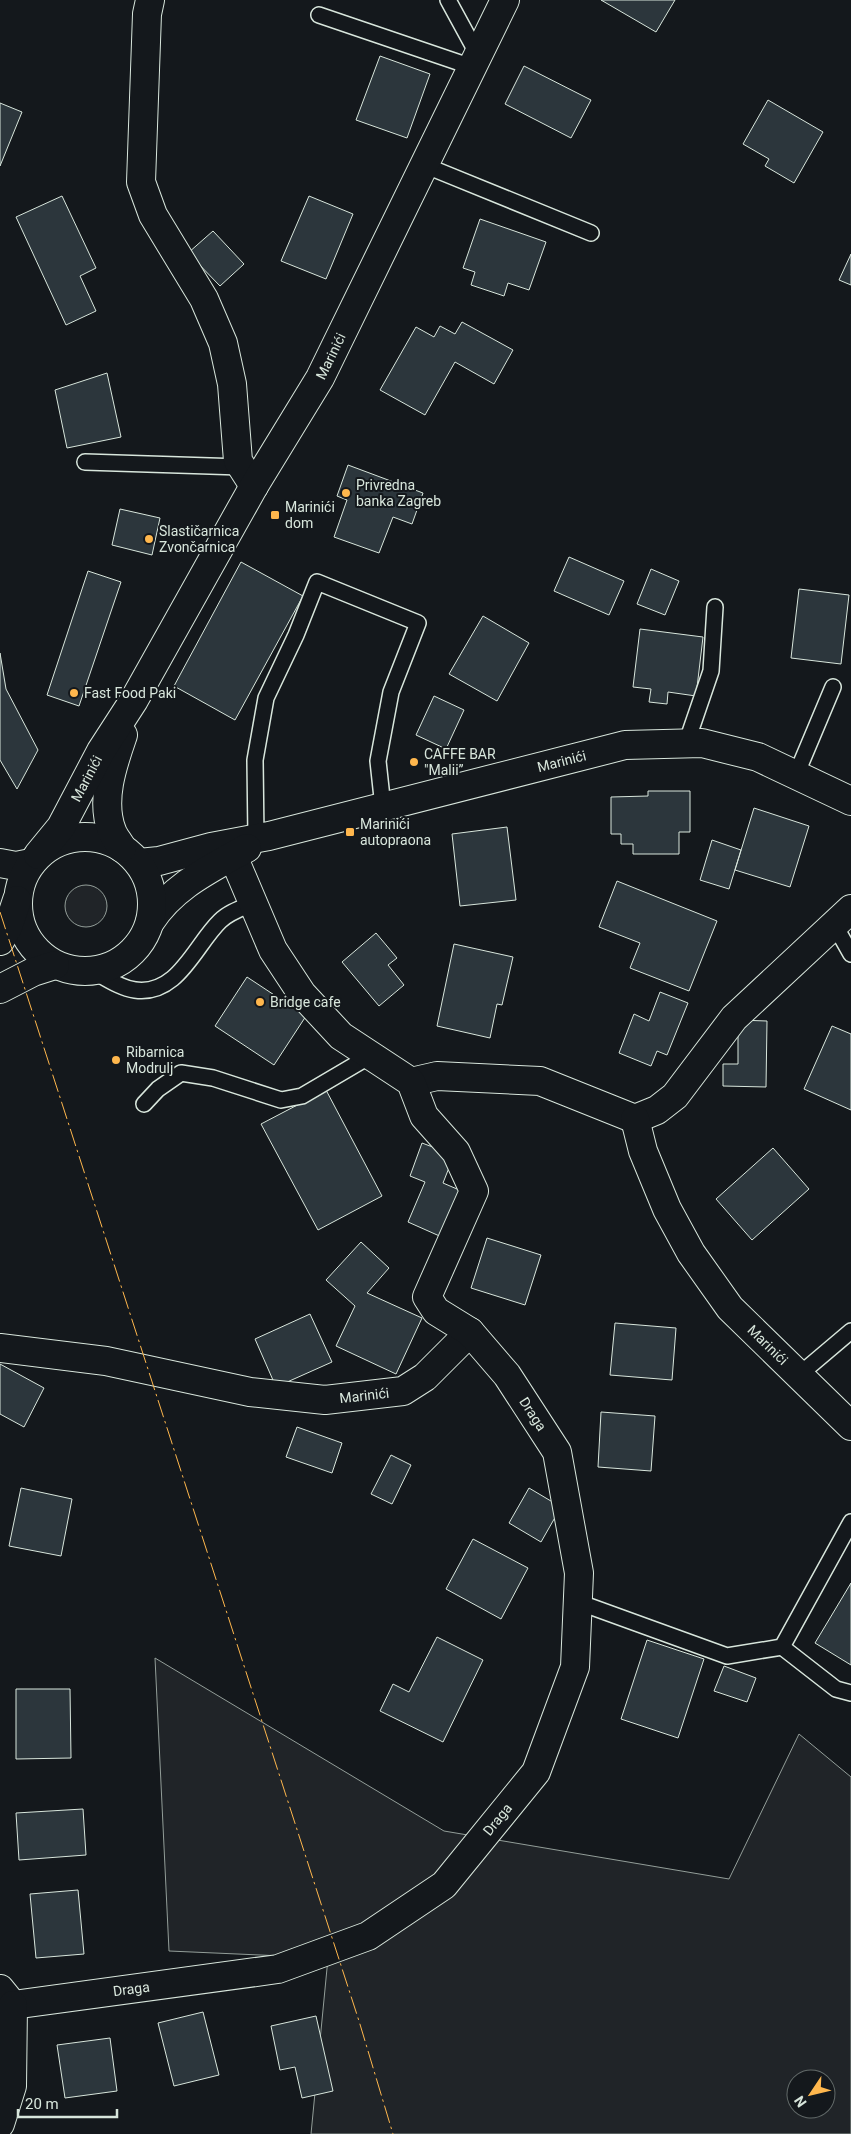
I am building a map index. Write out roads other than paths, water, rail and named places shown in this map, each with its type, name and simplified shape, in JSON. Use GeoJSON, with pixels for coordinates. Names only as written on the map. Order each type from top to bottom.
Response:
{"type":"FeatureCollection","features":[{"type":"Feature","properties":{"kind":"street"},"geometry":{"type":"LineString","coordinates":[[150,0],[147,14],[141,182],[153,215],[204,299],[223,343],[232,384],[238,461],[248,476]]}},
{"type":"Feature","properties":{"kind":"street","name":"Marinići"},"geometry":{"type":"LineString","coordinates":[[0,941],[8,927],[21,880],[61,827],[101,751],[134,700],[248,476],[320,378],[505,0]]}},
{"type":"Feature","properties":{"kind":"street","name":"Marinići"},"geometry":{"type":"LineString","coordinates":[[134,700],[112,766],[107,811],[112,832],[148,881],[152,902],[150,922]]}},
{"type":"Feature","properties":{"kind":"street","name":"Marinići"},"geometry":{"type":"LineString","coordinates":[[130,856],[159,861],[211,847],[263,837],[625,745],[702,744],[758,757],[851,802]]}},
{"type":"Feature","properties":{"kind":"street"},"geometry":{"type":"LineString","coordinates":[[0,862],[16,866],[35,859],[57,842],[79,836],[101,839],[130,856]]}},
{"type":"Feature","properties":{"kind":"street","name":"Marinići"},"geometry":{"type":"LineString","coordinates":[[17,900],[19,919],[26,938],[39,953],[55,964],[74,970],[93,971],[112,966],[129,955],[142,940],[150,922],[161,905],[175,892],[263,837]]}},
{"type":"Feature","properties":{"kind":"street"},"geometry":{"type":"LineString","coordinates":[[233,856],[273,950],[302,994],[341,1036],[410,1082],[424,1116],[456,1152],[474,1192],[427,1297],[436,1311],[470,1332]]}},
{"type":"Feature","properties":{"kind":"street"},"geometry":{"type":"LineString","coordinates":[[410,1082],[437,1076],[540,1081],[635,1119],[657,1110],[675,1096],[734,1018],[843,916]]}},
{"type":"Feature","properties":{"kind":"street"},"geometry":{"type":"LineString","coordinates":[[0,990],[33,972],[55,964]]}},
{"type":"Feature","properties":{"kind":"street","name":"Marinići"},"geometry":{"type":"LineString","coordinates":[[635,1119],[643,1151],[663,1201],[691,1253],[730,1308],[851,1426]]}},
{"type":"Feature","properties":{"kind":"street","name":"Marinići"},"geometry":{"type":"LineString","coordinates":[[0,1348],[106,1361],[250,1392],[325,1400],[403,1391],[425,1377],[470,1332]]}},
{"type":"Feature","properties":{"kind":"street","name":"Draga"},"geometry":{"type":"LineString","coordinates":[[0,2124],[12,2086],[7,1997],[278,1969],[368,1936],[444,1885],[536,1772],[574,1667],[579,1572],[557,1452],[508,1375],[470,1332]]}},
{"type":"Feature","properties":{"kind":"lane"},"geometry":{"type":"LineString","coordinates":[[448,0],[475,61]]}},
{"type":"Feature","properties":{"kind":"lane"},"geometry":{"type":"LineString","coordinates":[[319,15],[475,61]]}},
{"type":"Feature","properties":{"kind":"lane"},"geometry":{"type":"LineString","coordinates":[[424,166],[591,233]]}},
{"type":"Feature","properties":{"kind":"lane"},"geometry":{"type":"LineString","coordinates":[[85,462],[248,476]]}},
{"type":"Feature","properties":{"kind":"lane"},"geometry":{"type":"LineString","coordinates":[[263,837],[256,760],[266,698],[296,635],[317,582],[418,623],[391,692],[378,761],[383,807]]}},
{"type":"Feature","properties":{"kind":"lane"},"geometry":{"type":"LineString","coordinates":[[686,744],[711,671],[714,607]]}},
{"type":"Feature","properties":{"kind":"lane"},"geometry":{"type":"LineString","coordinates":[[796,775],[833,687]]}},
{"type":"Feature","properties":{"kind":"lane"},"geometry":{"type":"LineString","coordinates":[[93,971],[122,987],[136,991],[157,988],[180,972],[220,921],[234,911],[254,904]]}},
{"type":"Feature","properties":{"kind":"lane"},"geometry":{"type":"LineString","coordinates":[[843,916],[851,954]]}},
{"type":"Feature","properties":{"kind":"lane"},"geometry":{"type":"LineString","coordinates":[[144,1104],[158,1089],[181,1074],[213,1078],[281,1100],[302,1096],[370,1056]]}},
{"type":"Feature","properties":{"kind":"lane"},"geometry":{"type":"LineString","coordinates":[[799,1375],[851,1331]]}},
{"type":"Feature","properties":{"kind":"lane"},"geometry":{"type":"LineString","coordinates":[[782,1648],[851,1522]]}},
{"type":"Feature","properties":{"kind":"lane"},"geometry":{"type":"LineString","coordinates":[[578,1602],[727,1656],[782,1648],[836,1688],[851,1692]]}},
{"type":"Feature","properties":{"kind":"place","name":"Privredna banka Zagreb"},"geometry":{"type":"Point","coordinates":[346,493]}},
{"type":"Feature","properties":{"kind":"place","name":"Marinići dom"},"geometry":{"type":"Point","coordinates":[275,515]}},
{"type":"Feature","properties":{"kind":"place","name":"Slastičarnica Zvončarnica"},"geometry":{"type":"Point","coordinates":[149,539]}},
{"type":"Feature","properties":{"kind":"place","name":"Fast Food Paki"},"geometry":{"type":"Point","coordinates":[74,693]}},
{"type":"Feature","properties":{"kind":"place","name":"CAFFE BAR \"Malii”"},"geometry":{"type":"Point","coordinates":[414,762]}},
{"type":"Feature","properties":{"kind":"place","name":"Marinići autopraona"},"geometry":{"type":"Point","coordinates":[350,832]}},
{"type":"Feature","properties":{"kind":"place","name":"Bridge cafe"},"geometry":{"type":"Point","coordinates":[260,1002]}},
{"type":"Feature","properties":{"kind":"place","name":"Ribarnica Modrulj"},"geometry":{"type":"Point","coordinates":[116,1060]}}]}
